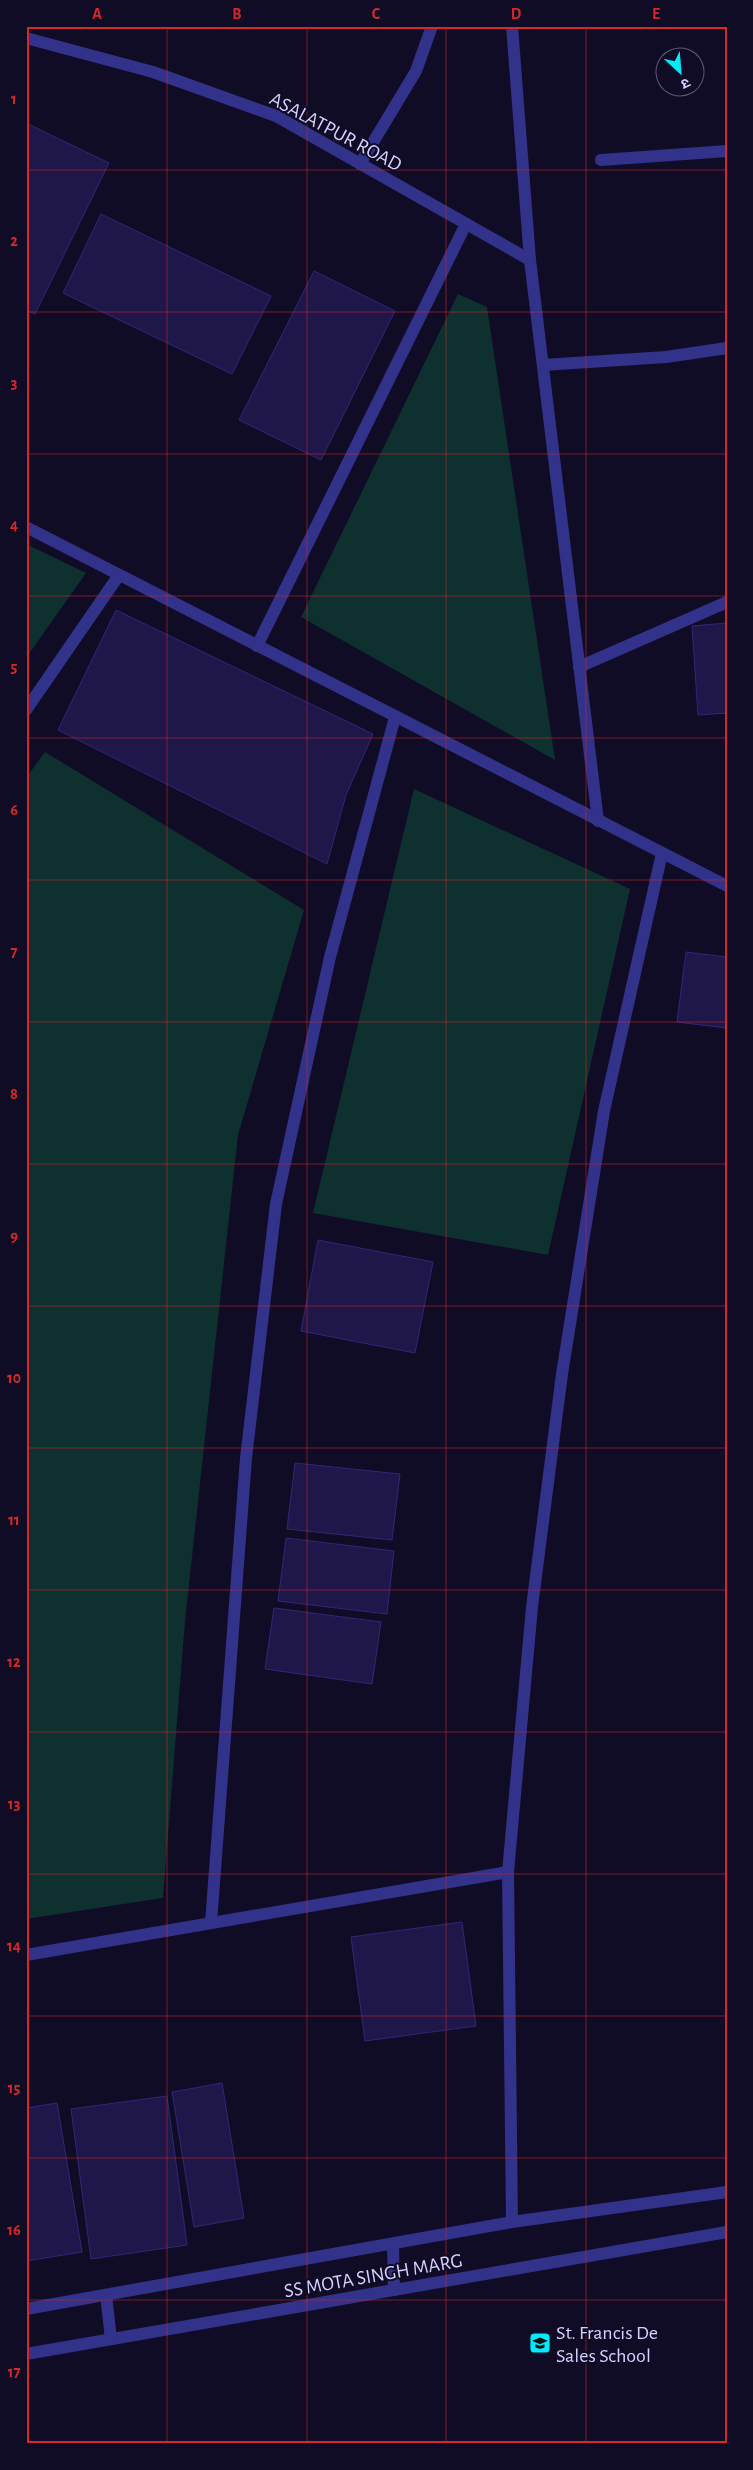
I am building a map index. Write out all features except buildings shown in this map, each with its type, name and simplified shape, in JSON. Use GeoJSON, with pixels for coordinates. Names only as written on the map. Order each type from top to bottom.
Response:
{"type":"FeatureCollection","features":[{"type":"Feature","properties":{"kind":"street"},"geometry":{"type":"LineString","coordinates":[[360,164],[416,71],[432,26]]}},
{"type":"Feature","properties":{"kind":"street"},"geometry":{"type":"LineString","coordinates":[[512,26],[530,260],[598,821]]}},
{"type":"Feature","properties":{"kind":"street","name":"ASALATPUR ROAD"},"geometry":{"type":"LineString","coordinates":[[26,38],[153,72],[276,116],[530,260]]}},
{"type":"Feature","properties":{"kind":"street"},"geometry":{"type":"LineString","coordinates":[[601,160],[727,151]]}},
{"type":"Feature","properties":{"kind":"street"},"geometry":{"type":"LineString","coordinates":[[257,646],[466,224]]}},
{"type":"Feature","properties":{"kind":"street"},"geometry":{"type":"LineString","coordinates":[[543,365],[666,357],[727,348]]}},
{"type":"Feature","properties":{"kind":"street"},"geometry":{"type":"LineString","coordinates":[[26,527],[727,886]]}},
{"type":"Feature","properties":{"kind":"street"},"geometry":{"type":"LineString","coordinates":[[26,710],[119,575]]}},
{"type":"Feature","properties":{"kind":"street"},"geometry":{"type":"LineString","coordinates":[[579,667],[727,602]]}},
{"type":"Feature","properties":{"kind":"street"},"geometry":{"type":"LineString","coordinates":[[211,1923],[246,1458],[276,1204],[330,957],[395,717]]}},
{"type":"Feature","properties":{"kind":"street"},"geometry":{"type":"LineString","coordinates":[[512,2222],[508,1872],[532,1607],[562,1374],[604,1111],[662,853]]}},
{"type":"Feature","properties":{"kind":"street"},"geometry":{"type":"LineString","coordinates":[[26,1955],[508,1872]]}},
{"type":"Feature","properties":{"kind":"street","name":"SS MOTA SINGH MARG"},"geometry":{"type":"LineString","coordinates":[[26,2309],[512,2222],[727,2192]]}},
{"type":"Feature","properties":{"kind":"street","name":"SS MOTA SINGH MARG"},"geometry":{"type":"LineString","coordinates":[[26,2354],[727,2232]]}},
{"type":"Feature","properties":{"kind":"street"},"geometry":{"type":"LineString","coordinates":[[393,2244],[394,2290]]}},
{"type":"Feature","properties":{"kind":"street"},"geometry":{"type":"LineString","coordinates":[[106,2295],[111,2339]]}},
{"type":"Feature","properties":{"kind":"green space"},"geometry":{"type":"Polygon","coordinates":[[[458,294],[487,307],[555,760],[301,617],[458,294]]]}},
{"type":"Feature","properties":{"kind":"green space"},"geometry":{"type":"Polygon","coordinates":[[[26,544],[86,573],[26,658],[26,544]]]}},
{"type":"Feature","properties":{"kind":"green space"},"geometry":{"type":"Polygon","coordinates":[[[45,752],[304,910],[238,1135],[185,1621],[163,1898],[26,1919],[26,778],[45,752]]]}},
{"type":"Feature","properties":{"kind":"green space"},"geometry":{"type":"Polygon","coordinates":[[[414,789],[630,889],[548,1255],[313,1213],[414,789]]]}},
{"type":"Feature","properties":{"kind":"place","name":"St. Francis De Sales School"},"geometry":{"type":"Point","coordinates":[540,2343]}}]}
